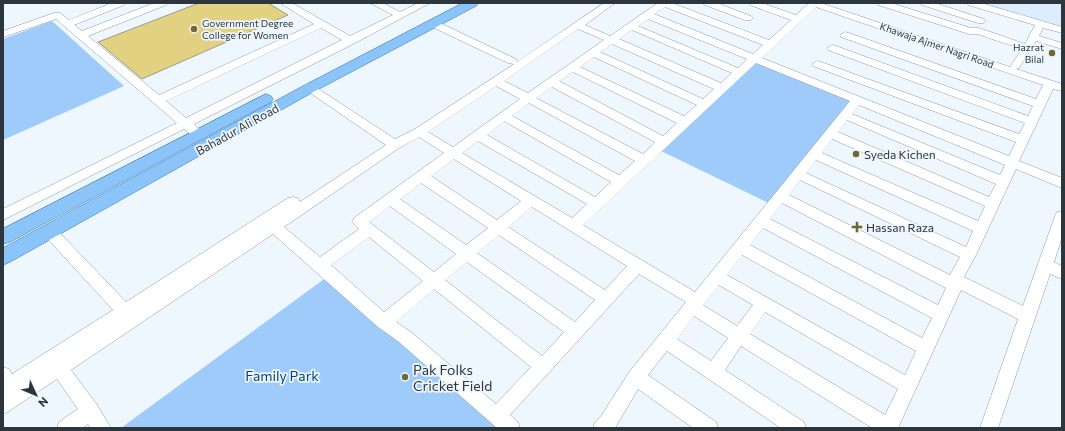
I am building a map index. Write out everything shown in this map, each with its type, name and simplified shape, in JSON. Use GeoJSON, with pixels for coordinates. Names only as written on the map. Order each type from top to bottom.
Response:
{"type":"FeatureCollection","features":[{"type":"Feature","properties":{"kind":"main road","name":"Bahadur Ali Road"},"geometry":{"type":"LineString","coordinates":[[3,257],[50,232],[91,200],[198,134],[448,3]]}},
{"type":"Feature","properties":{"kind":"main road","name":"Bahadur Ali Road"},"geometry":{"type":"LineString","coordinates":[[3,237],[91,200],[434,24],[472,3]]}},
{"type":"Feature","properties":{"kind":"street"},"geometry":{"type":"LineString","coordinates":[[67,24],[102,6],[121,3]]}},
{"type":"Feature","properties":{"kind":"street"},"geometry":{"type":"LineString","coordinates":[[80,35],[163,3]]}},
{"type":"Feature","properties":{"kind":"street"},"geometry":{"type":"LineString","coordinates":[[285,3],[351,41]]}},
{"type":"Feature","properties":{"kind":"street"},"geometry":{"type":"LineString","coordinates":[[375,3],[400,15]]}},
{"type":"Feature","properties":{"kind":"street"},"geometry":{"type":"LineString","coordinates":[[3,215],[425,3]]}},
{"type":"Feature","properties":{"kind":"street"},"geometry":{"type":"LineString","coordinates":[[5,384],[57,362],[270,223],[598,3]]}},
{"type":"Feature","properties":{"kind":"street"},"geometry":{"type":"LineString","coordinates":[[392,142],[419,132],[496,82],[610,3]]}},
{"type":"Feature","properties":{"kind":"street"},"geometry":{"type":"LineString","coordinates":[[542,366],[370,229],[359,222],[527,99],[664,3],[770,44]]}},
{"type":"Feature","properties":{"kind":"street"},"geometry":{"type":"LineString","coordinates":[[708,3],[748,18]]}},
{"type":"Feature","properties":{"kind":"street"},"geometry":{"type":"LineString","coordinates":[[573,225],[798,19],[813,3]]}},
{"type":"Feature","properties":{"kind":"street","name":"Khawaja Ajmer Nagri Road"},"geometry":{"type":"LineString","coordinates":[[813,3],[1028,73],[1062,82]]}},
{"type":"Feature","properties":{"kind":"street","name":"Khawaja Ajmer Nagri Road"},"geometry":{"type":"LineString","coordinates":[[828,3],[1015,66],[1049,84],[1062,88]]}},
{"type":"Feature","properties":{"kind":"street"},"geometry":{"type":"LineString","coordinates":[[881,3],[1028,48]]}},
{"type":"Feature","properties":{"kind":"street"},"geometry":{"type":"LineString","coordinates":[[925,3],[982,21]]}},
{"type":"Feature","properties":{"kind":"street"},"geometry":{"type":"LineString","coordinates":[[972,3],[992,6],[1040,24],[1062,30]]}},
{"type":"Feature","properties":{"kind":"street"},"geometry":{"type":"LineString","coordinates":[[733,30],[748,18],[758,5],[798,19]]}},
{"type":"Feature","properties":{"kind":"street"},"geometry":{"type":"LineString","coordinates":[[965,48],[974,31],[992,6]]}},
{"type":"Feature","properties":{"kind":"street"},"geometry":{"type":"LineString","coordinates":[[5,31],[56,15],[198,134]]}},
{"type":"Feature","properties":{"kind":"street"},"geometry":{"type":"LineString","coordinates":[[647,15],[1062,183]]}},
{"type":"Feature","properties":{"kind":"street"},"geometry":{"type":"LineString","coordinates":[[803,78],[859,19]]}},
{"type":"Feature","properties":{"kind":"street"},"geometry":{"type":"LineString","coordinates":[[159,100],[322,24]]}},
{"type":"Feature","properties":{"kind":"street"},"geometry":{"type":"LineString","coordinates":[[434,24],[512,61]]}},
{"type":"Feature","properties":{"kind":"street"},"geometry":{"type":"LineString","coordinates":[[1015,66],[1028,48],[1040,24]]}},
{"type":"Feature","properties":{"kind":"street"},"geometry":{"type":"LineString","coordinates":[[577,26],[722,88]]}},
{"type":"Feature","properties":{"kind":"street"},"geometry":{"type":"LineString","coordinates":[[630,26],[740,72]]}},
{"type":"Feature","properties":{"kind":"street"},"geometry":{"type":"LineString","coordinates":[[845,35],[1039,104]]}},
{"type":"Feature","properties":{"kind":"street"},"geometry":{"type":"LineString","coordinates":[[1033,37],[1062,46]]}},
{"type":"Feature","properties":{"kind":"street"},"geometry":{"type":"LineString","coordinates":[[712,61],[727,48]]}},
{"type":"Feature","properties":{"kind":"street"},"geometry":{"type":"LineString","coordinates":[[832,48],[1031,121]]}},
{"type":"Feature","properties":{"kind":"street"},"geometry":{"type":"LineString","coordinates":[[593,53],[705,104]]}},
{"type":"Feature","properties":{"kind":"street"},"geometry":{"type":"LineString","coordinates":[[817,64],[1022,140]]}},
{"type":"Feature","properties":{"kind":"street"},"geometry":{"type":"LineString","coordinates":[[572,67],[686,122]]}},
{"type":"Feature","properties":{"kind":"street"},"geometry":{"type":"LineString","coordinates":[[903,118],[918,101],[941,70]]}},
{"type":"Feature","properties":{"kind":"street"},"geometry":{"type":"LineString","coordinates":[[496,82],[644,160]]}},
{"type":"Feature","properties":{"kind":"street"},"geometry":{"type":"LineString","coordinates":[[552,82],[664,142]]}},
{"type":"Feature","properties":{"kind":"street"},"geometry":{"type":"LineString","coordinates":[[419,132],[638,264],[739,336],[889,428],[955,282],[969,256],[1049,84]]}},
{"type":"Feature","properties":{"kind":"street"},"geometry":{"type":"LineString","coordinates":[[310,88],[392,142]]}},
{"type":"Feature","properties":{"kind":"street"},"geometry":{"type":"LineString","coordinates":[[609,426],[636,377],[857,100]]}},
{"type":"Feature","properties":{"kind":"street"},"geometry":{"type":"LineString","coordinates":[[845,115],[1003,182]]}},
{"type":"Feature","properties":{"kind":"street"},"geometry":{"type":"LineString","coordinates":[[504,116],[621,182]]}},
{"type":"Feature","properties":{"kind":"street"},"geometry":{"type":"LineString","coordinates":[[830,134],[993,204]]}},
{"type":"Feature","properties":{"kind":"street"},"geometry":{"type":"LineString","coordinates":[[478,136],[596,204]]}},
{"type":"Feature","properties":{"kind":"street"},"geometry":{"type":"LineString","coordinates":[[814,154],[981,229]]}},
{"type":"Feature","properties":{"kind":"street"},"geometry":{"type":"LineString","coordinates":[[798,174],[969,256]]}},
{"type":"Feature","properties":{"kind":"street"},"geometry":{"type":"LineString","coordinates":[[422,176],[606,298]]}},
{"type":"Feature","properties":{"kind":"street"},"geometry":{"type":"LineString","coordinates":[[780,196],[1028,316]]}},
{"type":"Feature","properties":{"kind":"street"},"geometry":{"type":"LineString","coordinates":[[390,199],[575,331]]}},
{"type":"Feature","properties":{"kind":"street"},"geometry":{"type":"LineString","coordinates":[[384,322],[435,282],[532,200]]}},
{"type":"Feature","properties":{"kind":"street"},"geometry":{"type":"LineString","coordinates":[[989,428],[1062,217]]}},
{"type":"Feature","properties":{"kind":"street"},"geometry":{"type":"LineString","coordinates":[[761,220],[941,315]]}},
{"type":"Feature","properties":{"kind":"street"},"geometry":{"type":"LineString","coordinates":[[270,223],[384,322],[405,337],[511,428]]}},
{"type":"Feature","properties":{"kind":"street"},"geometry":{"type":"LineString","coordinates":[[3,405],[57,362],[125,312],[270,223]]}},
{"type":"Feature","properties":{"kind":"street"},"geometry":{"type":"LineString","coordinates":[[320,265],[370,229]]}},
{"type":"Feature","properties":{"kind":"street"},"geometry":{"type":"LineString","coordinates":[[50,232],[125,312]]}},
{"type":"Feature","properties":{"kind":"street"},"geometry":{"type":"LineString","coordinates":[[740,247],[926,348]]}},
{"type":"Feature","properties":{"kind":"street"},"geometry":{"type":"LineString","coordinates":[[496,416],[638,264]]}},
{"type":"Feature","properties":{"kind":"street"},"geometry":{"type":"LineString","coordinates":[[1045,265],[1062,273]]}},
{"type":"Feature","properties":{"kind":"street"},"geometry":{"type":"LineString","coordinates":[[716,276],[908,386]]}},
{"type":"Feature","properties":{"kind":"street"},"geometry":{"type":"LineString","coordinates":[[713,372],[763,303]]}},
{"type":"Feature","properties":{"kind":"street"},"geometry":{"type":"LineString","coordinates":[[665,340],[797,428]]}},
{"type":"Feature","properties":{"kind":"street"},"geometry":{"type":"LineString","coordinates":[[57,362],[102,428]]}},
{"type":"Feature","properties":{"kind":"street"},"geometry":{"type":"LineString","coordinates":[[636,377],[709,428]]}},
{"type":"Feature","properties":{"kind":"street"},"geometry":{"type":"LineString","coordinates":[[66,428],[91,411]]}},
{"type":"Feature","properties":{"kind":"shaded area"},"geometry":{"type":"Polygon","coordinates":[[[994,3],[1062,3],[1062,30],[990,8],[994,3]]]}},
{"type":"Feature","properties":{"kind":"green space"},"geometry":{"type":"Polygon","coordinates":[[[52,21],[124,86],[3,140],[3,39],[52,21]]]}},
{"type":"Feature","properties":{"kind":"green space"},"geometry":{"type":"Polygon","coordinates":[[[754,59],[857,100],[773,205],[657,149],[754,59]]]}},
{"type":"Feature","properties":{"kind":"green space","name":"Family Park"},"geometry":{"type":"Polygon","coordinates":[[[331,274],[511,428],[121,428],[331,274]]]}},
{"type":"Feature","properties":{"kind":"building","name":"Government Degree College for Women"},"geometry":{"type":"Polygon","coordinates":[[[199,3],[268,3],[288,15],[142,79],[98,42],[199,3]]]}},
{"type":"Feature","properties":{"kind":"place","name":"Government Degree College for Women"},"geometry":{"type":"Point","coordinates":[194,29]}},
{"type":"Feature","properties":{"kind":"place","name":"Hazrat Bilal"},"geometry":{"type":"Point","coordinates":[1052,53]}},
{"type":"Feature","properties":{"kind":"place","name":"Syeda Kichen"},"geometry":{"type":"Point","coordinates":[856,154]}},
{"type":"Feature","properties":{"kind":"place","name":"Hassan Raza"},"geometry":{"type":"Point","coordinates":[857,227]}},
{"type":"Feature","properties":{"kind":"place","name":"Pak Folks Cricket Field"},"geometry":{"type":"Point","coordinates":[405,377]}}]}
